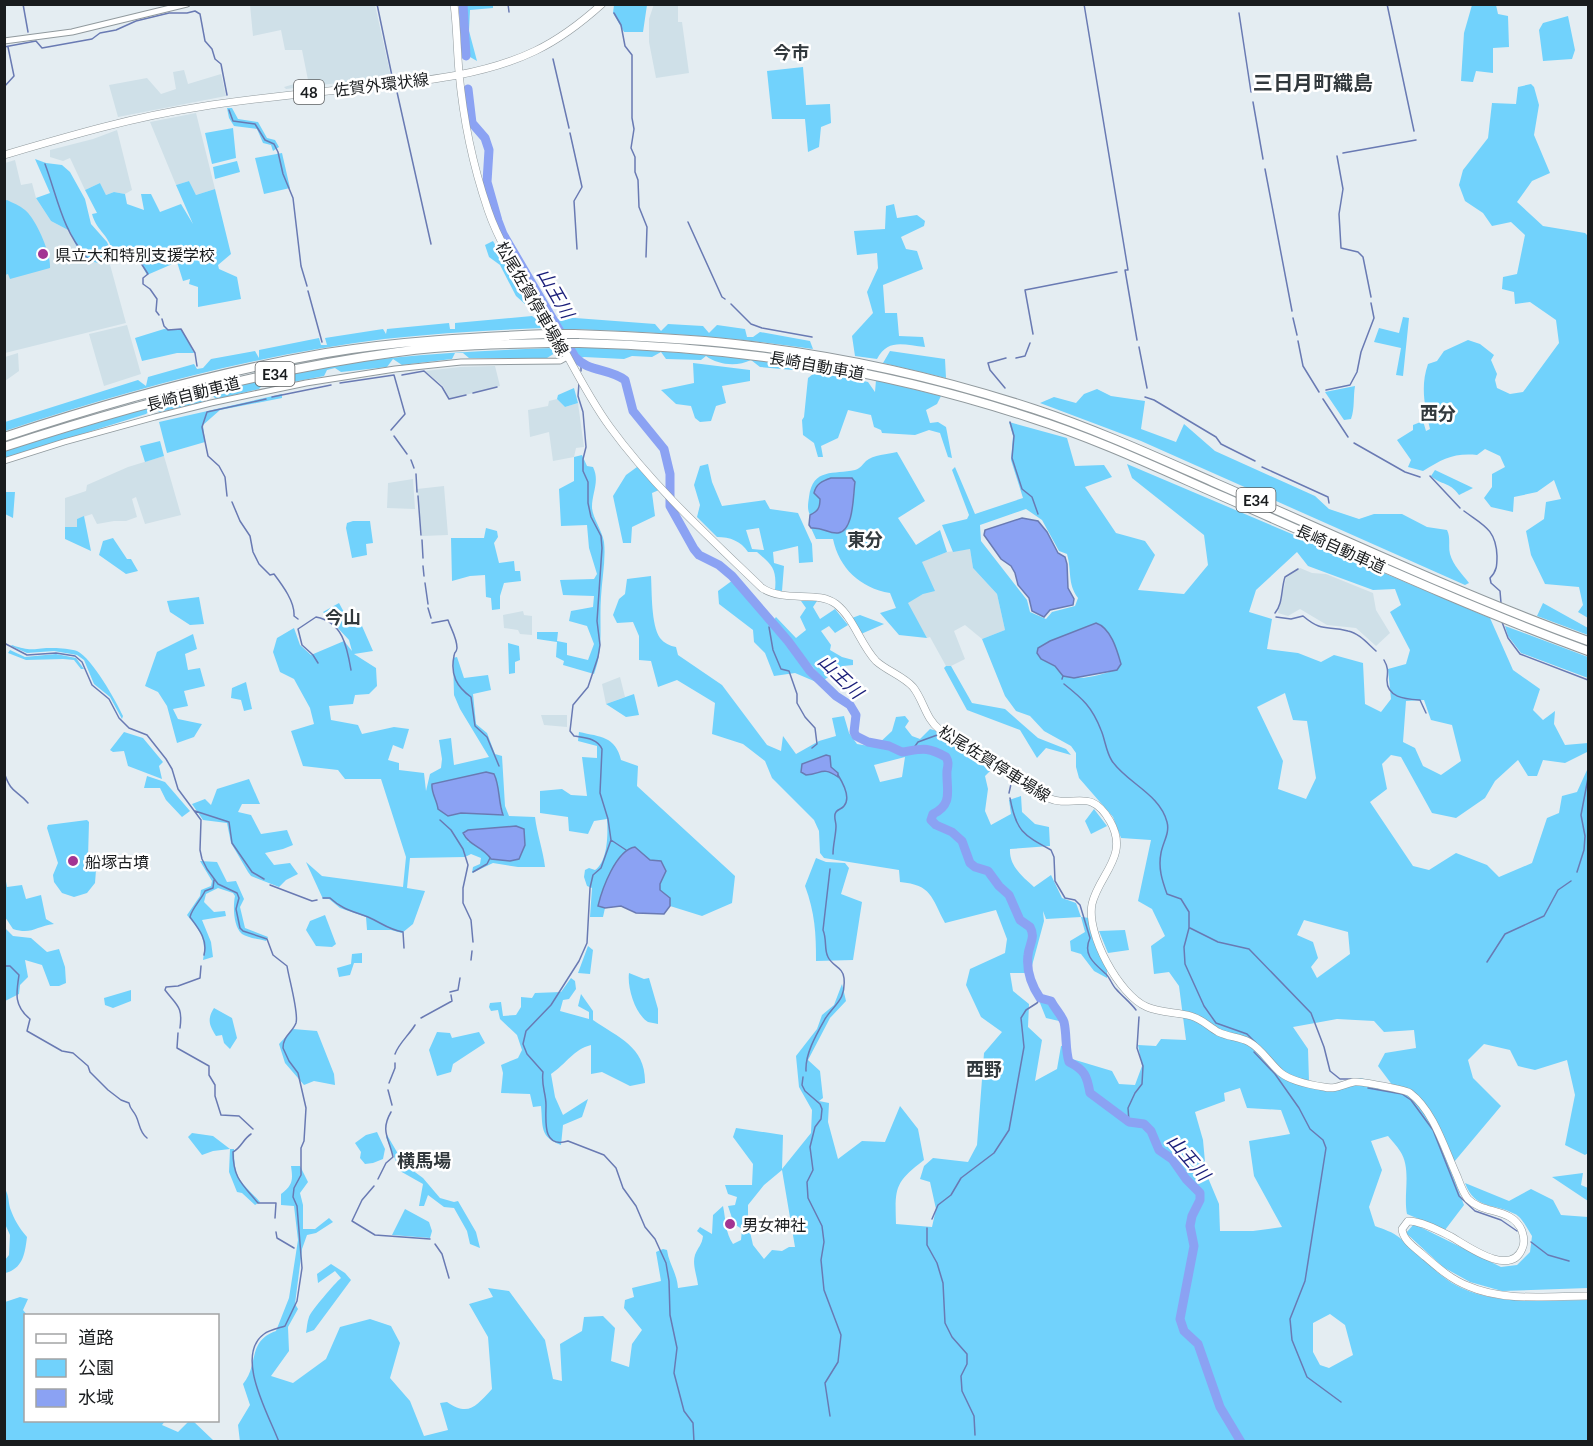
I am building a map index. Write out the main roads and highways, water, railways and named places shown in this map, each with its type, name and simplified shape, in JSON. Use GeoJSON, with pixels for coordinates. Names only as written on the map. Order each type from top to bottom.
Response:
{"type":"FeatureCollection","features":[{"type":"Feature","properties":{"kind":"highway","name":"長崎自動車道"},"geometry":{"type":"LineString","coordinates":[[4,447],[176,397],[318,366],[398,352],[550,338]]}},
{"type":"Feature","properties":{"kind":"highway","name":"長崎自動車道"},"geometry":{"type":"LineString","coordinates":[[4,437],[115,402],[175,386],[316,355],[395,344],[445,339],[576,338],[802,357],[879,371],[941,387],[1119,440],[1474,597],[1588,641]]}},
{"type":"Feature","properties":{"kind":"highway","name":"長崎自動車道"},"geometry":{"type":"LineString","coordinates":[[1034,414],[1465,603],[1588,651]]}},
{"type":"Feature","properties":{"kind":"main road","name":"松尾佐賀停車場線"},"geometry":{"type":"LineString","coordinates":[[454,4],[459,74],[472,149],[487,209],[502,245],[567,357],[608,425],[636,460],[762,588],[775,595],[823,598],[836,604],[846,614],[862,643],[877,662],[911,686],[927,716],[941,730],[987,759],[1003,765],[1045,796],[1057,800],[1087,800],[1101,809],[1113,828],[1117,847],[1112,865],[1094,898],[1091,911],[1092,923],[1105,959],[1113,973],[1142,1005],[1197,1018],[1222,1034],[1248,1041],[1289,1078],[1334,1089],[1359,1081],[1378,1087],[1405,1089],[1420,1102],[1439,1134],[1466,1197],[1478,1206],[1513,1218],[1524,1236],[1519,1255],[1510,1260],[1498,1260],[1446,1234],[1417,1222],[1408,1221],[1402,1229],[1405,1239],[1437,1268],[1457,1282],[1488,1293],[1514,1296],[1588,1296]]}},
{"type":"Feature","properties":{"kind":"main road","name":"佐賀外環状線"},"geometry":{"type":"LineString","coordinates":[[4,155],[165,112],[459,74],[532,52],[561,37],[584,21],[602,4]]}},
{"type":"Feature","properties":{"kind":"water"},"geometry":{"type":"Polygon","coordinates":[[[831,478],[852,478],[855,482],[850,519],[843,531],[838,533],[811,528],[809,525],[810,515],[817,511],[820,505],[820,499],[814,493],[816,487],[831,478]]]}},
{"type":"Feature","properties":{"kind":"water"},"geometry":{"type":"Polygon","coordinates":[[[1022,518],[1038,521],[1047,532],[1058,553],[1065,557],[1067,564],[1068,588],[1074,599],[1073,605],[1050,610],[1044,617],[1032,611],[1029,598],[1018,585],[1011,566],[1001,559],[984,535],[985,530],[1022,518]]]}},
{"type":"Feature","properties":{"kind":"water"},"geometry":{"type":"Polygon","coordinates":[[[1096,623],[1106,630],[1113,640],[1121,664],[1117,670],[1074,678],[1063,676],[1055,666],[1041,659],[1037,653],[1038,648],[1050,641],[1096,623]]]}},
{"type":"Feature","properties":{"kind":"water"},"geometry":{"type":"Polygon","coordinates":[[[826,755],[830,756],[831,767],[838,773],[838,777],[825,771],[806,775],[801,772],[802,764],[826,755]]]}},
{"type":"Feature","properties":{"kind":"water"},"geometry":{"type":"Polygon","coordinates":[[[486,772],[494,774],[496,779],[503,815],[461,813],[448,816],[438,809],[432,784],[486,772]]]}},
{"type":"Feature","properties":{"kind":"water"},"geometry":{"type":"Polygon","coordinates":[[[516,826],[524,829],[525,845],[519,859],[510,861],[491,859],[463,833],[468,830],[516,826]]]}},
{"type":"Feature","properties":{"kind":"water"},"geometry":{"type":"Polygon","coordinates":[[[635,847],[650,860],[661,861],[666,871],[660,884],[660,890],[670,898],[670,906],[664,914],[636,913],[621,906],[605,908],[598,906],[606,881],[616,863],[622,855],[635,847]]]}},
{"type":"Feature","properties":{"kind":"waterway"},"geometry":{"type":"LineString","coordinates":[[23,4],[28,32]]}},
{"type":"Feature","properties":{"kind":"waterway"},"geometry":{"type":"LineString","coordinates":[[377,4],[392,76]]}},
{"type":"Feature","properties":{"kind":"waterway","name":"山王川"},"geometry":{"type":"LineString","coordinates":[[463,4],[466,56]]}},
{"type":"Feature","properties":{"kind":"waterway"},"geometry":{"type":"LineString","coordinates":[[508,4],[509,12]]}},
{"type":"Feature","properties":{"kind":"waterway"},"geometry":{"type":"LineString","coordinates":[[1084,4],[1128,270],[1125,270],[1137,340]]}},
{"type":"Feature","properties":{"kind":"waterway"},"geometry":{"type":"LineString","coordinates":[[1387,4],[1414,131]]}},
{"type":"Feature","properties":{"kind":"waterway"},"geometry":{"type":"LineString","coordinates":[[4,47],[36,41],[42,48],[92,39],[100,33],[116,30],[136,21],[169,13],[195,11],[200,14],[205,41],[212,49],[215,59],[221,64],[227,95]]}},
{"type":"Feature","properties":{"kind":"waterway"},"geometry":{"type":"LineString","coordinates":[[614,13],[621,25],[625,46],[632,55],[634,129],[631,148],[635,157],[639,207],[647,227],[646,257]]}},
{"type":"Feature","properties":{"kind":"waterway"},"geometry":{"type":"LineString","coordinates":[[1239,13],[1251,92]]}},
{"type":"Feature","properties":{"kind":"waterway"},"geometry":{"type":"LineString","coordinates":[[4,87],[14,76],[8,47]]}},
{"type":"Feature","properties":{"kind":"waterway"},"geometry":{"type":"LineString","coordinates":[[553,59],[569,128]]}},
{"type":"Feature","properties":{"kind":"waterway","name":"山王川"},"geometry":{"type":"LineString","coordinates":[[468,89],[472,123],[485,138],[489,150],[487,182],[503,234],[575,357],[592,368],[612,373],[625,380],[633,411],[664,449],[670,474],[670,506],[694,549],[699,555],[719,565],[732,576],[788,641],[810,671],[836,696],[850,705],[856,715],[854,732],[856,736],[902,752],[924,749],[946,757],[948,760],[948,796],[944,806],[933,814],[931,820],[936,825],[952,832],[962,841],[970,863],[988,871],[1009,895],[1020,920],[1030,927],[1032,931],[1028,961],[1030,978],[1040,998],[1051,1001],[1063,1019],[1069,1062],[1084,1074],[1090,1093],[1129,1122],[1144,1124],[1151,1131],[1159,1150],[1172,1159],[1186,1179],[1200,1193],[1200,1200],[1190,1226],[1194,1246],[1180,1319],[1184,1331],[1198,1344],[1220,1407],[1241,1442]]}},
{"type":"Feature","properties":{"kind":"waterway"},"geometry":{"type":"LineString","coordinates":[[397,92],[431,244]]}},
{"type":"Feature","properties":{"kind":"waterway"},"geometry":{"type":"LineString","coordinates":[[1253,102],[1263,159]]}},
{"type":"Feature","properties":{"kind":"waterway"},"geometry":{"type":"LineString","coordinates":[[229,110],[233,121],[255,124],[265,140],[274,144],[278,152],[283,174],[293,198],[301,266],[307,286]]}},
{"type":"Feature","properties":{"kind":"waterway"},"geometry":{"type":"LineString","coordinates":[[570,133],[582,187],[574,201],[577,249]]}},
{"type":"Feature","properties":{"kind":"waterway"},"geometry":{"type":"LineString","coordinates":[[1343,153],[1416,140]]}},
{"type":"Feature","properties":{"kind":"waterway"},"geometry":{"type":"LineString","coordinates":[[1337,156],[1343,189],[1339,214],[1341,248],[1358,252],[1363,257],[1371,297]]}},
{"type":"Feature","properties":{"kind":"waterway"},"geometry":{"type":"LineString","coordinates":[[45,164],[66,225],[79,248],[88,259],[109,261]]}},
{"type":"Feature","properties":{"kind":"waterway"},"geometry":{"type":"LineString","coordinates":[[1265,169],[1292,311]]}},
{"type":"Feature","properties":{"kind":"waterway"},"geometry":{"type":"LineString","coordinates":[[688,222],[722,297],[725,299]]}},
{"type":"Feature","properties":{"kind":"waterway"},"geometry":{"type":"LineString","coordinates":[[114,260],[137,257],[148,274],[143,278],[143,284],[157,299],[156,311],[159,315]]}},
{"type":"Feature","properties":{"kind":"waterway"},"geometry":{"type":"LineString","coordinates":[[1033,334],[1025,290],[1117,272]]}},
{"type":"Feature","properties":{"kind":"waterway"},"geometry":{"type":"LineString","coordinates":[[308,291],[322,342]]}},
{"type":"Feature","properties":{"kind":"waterway"},"geometry":{"type":"LineString","coordinates":[[1326,390],[1350,385],[1357,372],[1361,352],[1374,318],[1371,303]]}},
{"type":"Feature","properties":{"kind":"waterway"},"geometry":{"type":"LineString","coordinates":[[731,304],[751,324],[812,337]]}},
{"type":"Feature","properties":{"kind":"waterway"},"geometry":{"type":"LineString","coordinates":[[1293,318],[1297,335]]}},
{"type":"Feature","properties":{"kind":"waterway"},"geometry":{"type":"LineString","coordinates":[[162,319],[168,330],[181,329],[195,353],[197,366]]}},
{"type":"Feature","properties":{"kind":"waterway"},"geometry":{"type":"LineString","coordinates":[[1298,341],[1303,366],[1319,392]]}},
{"type":"Feature","properties":{"kind":"waterway"},"geometry":{"type":"LineString","coordinates":[[1016,358],[1025,356],[1030,343]]}},
{"type":"Feature","properties":{"kind":"waterway"},"geometry":{"type":"LineString","coordinates":[[1139,347],[1147,388]]}},
{"type":"Feature","properties":{"kind":"waterway"},"geometry":{"type":"LineString","coordinates":[[1005,388],[990,370],[988,363],[1006,358]]}},
{"type":"Feature","properties":{"kind":"waterway","name":"山王川"},"geometry":{"type":"LineString","coordinates":[[581,365],[581,371]]}},
{"type":"Feature","properties":{"kind":"waterway"},"geometry":{"type":"LineString","coordinates":[[402,375],[424,371],[442,387],[449,399],[466,395]]}},
{"type":"Feature","properties":{"kind":"waterway"},"geometry":{"type":"LineString","coordinates":[[340,383],[394,375],[405,414],[391,430]]}},
{"type":"Feature","properties":{"kind":"waterway"},"geometry":{"type":"LineString","coordinates":[[579,383],[578,396],[583,412],[586,447],[583,471],[588,482],[591,517],[601,536],[602,548],[597,621],[600,645],[588,687],[573,705],[570,731],[574,736],[594,741],[602,749],[600,793],[608,819],[611,840],[626,850]]}},
{"type":"Feature","properties":{"kind":"waterway"},"geometry":{"type":"LineString","coordinates":[[272,397],[331,385]]}},
{"type":"Feature","properties":{"kind":"waterway"},"geometry":{"type":"LineString","coordinates":[[473,393],[497,387]]}},
{"type":"Feature","properties":{"kind":"waterway"},"geometry":{"type":"LineString","coordinates":[[1145,397],[1154,400],[1216,437],[1221,444],[1255,461]]}},
{"type":"Feature","properties":{"kind":"waterway"},"geometry":{"type":"LineString","coordinates":[[227,496],[225,477],[219,466],[208,456],[202,427],[207,412],[266,399]]}},
{"type":"Feature","properties":{"kind":"waterway"},"geometry":{"type":"LineString","coordinates":[[1323,399],[1348,437]]}},
{"type":"Feature","properties":{"kind":"waterway"},"geometry":{"type":"LineString","coordinates":[[1010,422],[1014,436],[1012,458],[1022,489],[1032,497],[1038,514]]}},
{"type":"Feature","properties":{"kind":"waterway"},"geometry":{"type":"LineString","coordinates":[[394,436],[407,454]]}},
{"type":"Feature","properties":{"kind":"waterway"},"geometry":{"type":"LineString","coordinates":[[1354,443],[1405,472],[1420,477]]}},
{"type":"Feature","properties":{"kind":"waterway"},"geometry":{"type":"LineString","coordinates":[[411,460],[414,468]]}},
{"type":"Feature","properties":{"kind":"waterway"},"geometry":{"type":"LineString","coordinates":[[1262,467],[1328,497],[1329,503]]}},
{"type":"Feature","properties":{"kind":"waterway"},"geometry":{"type":"LineString","coordinates":[[416,474],[417,492]]}},
{"type":"Feature","properties":{"kind":"waterway"},"geometry":{"type":"LineString","coordinates":[[1430,476],[1460,508]]}},
{"type":"Feature","properties":{"kind":"waterway"},"geometry":{"type":"LineString","coordinates":[[418,496],[421,535]]}},
{"type":"Feature","properties":{"kind":"waterway"},"geometry":{"type":"LineString","coordinates":[[232,502],[240,521],[250,536],[253,552],[259,564],[270,575],[274,574],[290,600],[294,616],[298,619]]}},
{"type":"Feature","properties":{"kind":"waterway"},"geometry":{"type":"LineString","coordinates":[[1464,511],[1483,524],[1494,540],[1497,565],[1490,578],[1491,583],[1500,591],[1501,603]]}},
{"type":"Feature","properties":{"kind":"waterway"},"geometry":{"type":"LineString","coordinates":[[422,540],[423,558]]}},
{"type":"Feature","properties":{"kind":"waterway"},"geometry":{"type":"LineString","coordinates":[[423,566],[424,576]]}},
{"type":"Feature","properties":{"kind":"waterway"},"geometry":{"type":"LineString","coordinates":[[1275,613],[1281,601],[1285,577],[1298,569]]}},
{"type":"Feature","properties":{"kind":"waterway"},"geometry":{"type":"LineString","coordinates":[[425,583],[428,604]]}},
{"type":"Feature","properties":{"kind":"waterway"},"geometry":{"type":"LineString","coordinates":[[428,608],[431,618]]}},
{"type":"Feature","properties":{"kind":"waterway"},"geometry":{"type":"LineString","coordinates":[[1276,617],[1291,619],[1303,616],[1320,627],[1352,632],[1376,651]]}},
{"type":"Feature","properties":{"kind":"waterway"},"geometry":{"type":"LineString","coordinates":[[318,663],[302,645],[298,629],[316,617],[332,624],[338,630],[348,653],[351,670]]}},
{"type":"Feature","properties":{"kind":"waterway"},"geometry":{"type":"LineString","coordinates":[[432,623],[448,620],[457,644],[453,663],[454,675],[458,685],[471,697],[475,726],[487,737],[499,766]]}},
{"type":"Feature","properties":{"kind":"waterway"},"geometry":{"type":"LineString","coordinates":[[1502,622],[1508,638],[1520,654],[1588,680]]}},
{"type":"Feature","properties":{"kind":"waterway"},"geometry":{"type":"LineString","coordinates":[[769,627],[773,650],[781,669],[789,671],[797,694],[797,703],[815,728],[817,744],[812,748]]}},
{"type":"Feature","properties":{"kind":"waterway"},"geometry":{"type":"LineString","coordinates":[[4,643],[27,655],[56,653],[75,656],[82,662],[92,685],[109,699],[119,718],[129,728],[147,735],[166,759],[172,769],[178,789],[201,820],[200,850],[207,869],[218,884],[237,893],[239,898],[236,909],[240,928],[267,939],[273,955],[287,966],[297,1018],[284,1040],[283,1048],[298,1073],[306,1108],[304,1141],[301,1148],[301,1175],[294,1188],[293,1197],[297,1206],[302,1268],[297,1301],[285,1326],[264,1334],[256,1344],[252,1356],[256,1386],[279,1442]]}},
{"type":"Feature","properties":{"kind":"waterway"},"geometry":{"type":"LineString","coordinates":[[1384,660],[1387,667],[1388,685],[1393,694],[1420,700],[1426,713]]}},
{"type":"Feature","properties":{"kind":"waterway"},"geometry":{"type":"LineString","coordinates":[[1064,684],[1082,699],[1094,715],[1108,754],[1118,769],[1150,796],[1163,812],[1168,830],[1161,853],[1161,874],[1167,894],[1181,899],[1189,912],[1189,928],[1184,947],[1185,964],[1204,1006],[1216,1023],[1247,1034],[1256,1043]]}},
{"type":"Feature","properties":{"kind":"waterway"},"geometry":{"type":"LineString","coordinates":[[913,749],[918,742],[940,734]]}},
{"type":"Feature","properties":{"kind":"waterway"},"geometry":{"type":"LineString","coordinates":[[975,754],[992,764]]}},
{"type":"Feature","properties":{"kind":"waterway"},"geometry":{"type":"LineString","coordinates":[[4,772],[12,788],[28,803]]}},
{"type":"Feature","properties":{"kind":"waterway"},"geometry":{"type":"LineString","coordinates":[[1009,774],[1011,784],[1009,793]]}},
{"type":"Feature","properties":{"kind":"waterway"},"geometry":{"type":"LineString","coordinates":[[833,854],[835,814],[844,806],[847,799],[838,775]]}},
{"type":"Feature","properties":{"kind":"waterway"},"geometry":{"type":"LineString","coordinates":[[1577,872],[1584,850],[1585,836],[1581,815],[1588,778]]}},
{"type":"Feature","properties":{"kind":"waterway"},"geometry":{"type":"LineString","coordinates":[[1010,798],[1015,818],[1022,831],[1051,850],[1054,857],[1055,881],[1065,898],[1075,900],[1080,905],[1090,938],[1088,949],[1091,959],[1136,1010]]}},
{"type":"Feature","properties":{"kind":"waterway"},"geometry":{"type":"LineString","coordinates":[[195,811],[229,822],[232,843],[252,872],[264,879]]}},
{"type":"Feature","properties":{"kind":"waterway"},"geometry":{"type":"LineString","coordinates":[[440,820],[451,830],[463,849],[468,865],[463,888],[463,903],[471,920],[473,942]]}},
{"type":"Feature","properties":{"kind":"waterway"},"geometry":{"type":"LineString","coordinates":[[611,840],[601,868],[593,875],[590,888],[587,943],[579,961],[551,1005],[526,1031],[523,1044],[527,1054],[543,1072],[546,1126],[550,1137],[554,1141],[568,1141],[604,1155],[616,1168],[623,1188],[636,1206],[645,1227],[655,1239],[666,1263],[670,1315],[677,1348],[674,1373],[684,1411],[693,1423],[694,1442]]}},
{"type":"Feature","properties":{"kind":"waterway"},"geometry":{"type":"LineString","coordinates":[[473,872],[487,864],[490,858]]}},
{"type":"Feature","properties":{"kind":"waterway"},"geometry":{"type":"LineString","coordinates":[[806,1071],[807,1058],[812,1045],[825,1019],[839,1002],[844,986],[842,971],[827,954],[823,930],[830,869]]}},
{"type":"Feature","properties":{"kind":"waterway"},"geometry":{"type":"LineString","coordinates":[[204,955],[204,940],[190,917],[205,891],[213,888],[214,880]]}},
{"type":"Feature","properties":{"kind":"waterway"},"geometry":{"type":"LineString","coordinates":[[1487,962],[1505,934],[1544,916],[1558,890],[1571,881]]}},
{"type":"Feature","properties":{"kind":"waterway"},"geometry":{"type":"LineString","coordinates":[[270,885],[312,901],[317,900]]}},
{"type":"Feature","properties":{"kind":"waterway"},"geometry":{"type":"LineString","coordinates":[[323,898],[330,898],[344,908],[403,932],[404,948]]}},
{"type":"Feature","properties":{"kind":"waterway"},"geometry":{"type":"LineString","coordinates":[[1190,928],[1218,942],[1249,949],[1311,1013],[1330,1071],[1340,1079],[1351,1079]]}},
{"type":"Feature","properties":{"kind":"waterway"},"geometry":{"type":"LineString","coordinates":[[471,960],[472,951]]}},
{"type":"Feature","properties":{"kind":"waterway"},"geometry":{"type":"LineString","coordinates":[[4,966],[10,966],[19,975],[17,999],[21,1009],[30,1019],[27,1031],[62,1051],[73,1053],[88,1066],[90,1072],[108,1090],[129,1103],[141,1131],[147,1138]]}},
{"type":"Feature","properties":{"kind":"waterway"},"geometry":{"type":"LineString","coordinates":[[180,1028],[180,1011],[165,990],[166,987],[178,986],[200,978],[201,966]]}},
{"type":"Feature","properties":{"kind":"waterway"},"geometry":{"type":"LineString","coordinates":[[450,992],[458,990],[460,978]]}},
{"type":"Feature","properties":{"kind":"waterway"},"geometry":{"type":"LineString","coordinates":[[421,1018],[452,1001],[451,995]]}},
{"type":"Feature","properties":{"kind":"waterway"},"geometry":{"type":"LineString","coordinates":[[932,1219],[938,1205],[951,1195],[961,1178],[994,1153],[1009,1130],[1024,1047],[1021,1018],[1026,1010],[1037,1003],[1040,998]]}},
{"type":"Feature","properties":{"kind":"waterway"},"geometry":{"type":"LineString","coordinates":[[1129,1122],[1128,1108],[1142,1084],[1143,1066],[1137,1048],[1139,1017]]}},
{"type":"Feature","properties":{"kind":"waterway"},"geometry":{"type":"LineString","coordinates":[[395,1054],[415,1025]]}},
{"type":"Feature","properties":{"kind":"waterway"},"geometry":{"type":"LineString","coordinates":[[178,1033],[177,1048],[209,1066],[209,1075],[215,1085],[215,1096],[221,1115],[239,1116],[253,1129]]}},
{"type":"Feature","properties":{"kind":"waterway"},"geometry":{"type":"LineString","coordinates":[[1254,1052],[1275,1074],[1299,1108],[1310,1129],[1323,1140],[1326,1148],[1305,1281],[1290,1319],[1292,1340],[1307,1377],[1341,1402]]}},
{"type":"Feature","properties":{"kind":"waterway"},"geometry":{"type":"LineString","coordinates":[[389,1083],[395,1063]]}},
{"type":"Feature","properties":{"kind":"waterway"},"geometry":{"type":"LineString","coordinates":[[803,1077],[802,1085],[805,1091],[820,1104],[822,1109],[821,1119],[815,1127],[810,1147],[813,1170],[807,1182],[808,1198],[822,1226],[824,1242],[821,1260],[824,1290],[841,1335],[838,1362],[825,1383],[830,1416]]}},
{"type":"Feature","properties":{"kind":"waterway"},"geometry":{"type":"LineString","coordinates":[[1368,1088],[1402,1094],[1411,1100],[1433,1130],[1459,1196],[1475,1211],[1501,1220],[1517,1231]]}},
{"type":"Feature","properties":{"kind":"waterway"},"geometry":{"type":"LineString","coordinates":[[388,1090],[392,1105]]}},
{"type":"Feature","properties":{"kind":"waterway"},"geometry":{"type":"LineString","coordinates":[[378,1179],[386,1163],[393,1157],[386,1134],[386,1124],[391,1112]]}},
{"type":"Feature","properties":{"kind":"waterway"},"geometry":{"type":"LineString","coordinates":[[251,1134],[233,1152],[233,1161],[237,1175],[258,1203],[276,1203],[275,1218]]}},
{"type":"Feature","properties":{"kind":"waterway"},"geometry":{"type":"LineString","coordinates":[[374,1186],[362,1200],[352,1221],[375,1235],[430,1239]]}},
{"type":"Feature","properties":{"kind":"waterway"},"geometry":{"type":"LineString","coordinates":[[927,1228],[927,1245],[937,1263],[943,1283],[945,1323],[952,1337],[967,1354],[967,1364],[961,1376],[962,1391],[974,1416],[975,1435]]}},
{"type":"Feature","properties":{"kind":"waterway"},"geometry":{"type":"LineString","coordinates":[[276,1232],[277,1238],[294,1248]]}},
{"type":"Feature","properties":{"kind":"waterway"},"geometry":{"type":"LineString","coordinates":[[1531,1242],[1548,1255],[1569,1261]]}},
{"type":"Feature","properties":{"kind":"waterway"},"geometry":{"type":"LineString","coordinates":[[435,1244],[442,1254],[449,1278]]}},
{"type":"Feature","properties":{"kind":"place","name":"県立大和特別支援学校"},"geometry":{"type":"Point","coordinates":[43,254]}},
{"type":"Feature","properties":{"kind":"place","name":"船塚古墳"},"geometry":{"type":"Point","coordinates":[73,861]}},
{"type":"Feature","properties":{"kind":"place","name":"男女神社"},"geometry":{"type":"Point","coordinates":[730,1224]}},
{"type":"Feature","properties":{"kind":"district","name":"今市"},"geometry":{"type":"Point","coordinates":[791,52]}},
{"type":"Feature","properties":{"kind":"district","name":"三日月町織島"},"geometry":{"type":"Point","coordinates":[1313,82]}},
{"type":"Feature","properties":{"kind":"district","name":"西分"},"geometry":{"type":"Point","coordinates":[1438,413]}},
{"type":"Feature","properties":{"kind":"district","name":"東分"},"geometry":{"type":"Point","coordinates":[865,539]}},
{"type":"Feature","properties":{"kind":"district","name":"今山"},"geometry":{"type":"Point","coordinates":[343,617]}},
{"type":"Feature","properties":{"kind":"district","name":"西野"},"geometry":{"type":"Point","coordinates":[984,1069]}},
{"type":"Feature","properties":{"kind":"district","name":"横馬場"},"geometry":{"type":"Point","coordinates":[424,1160]}}]}
